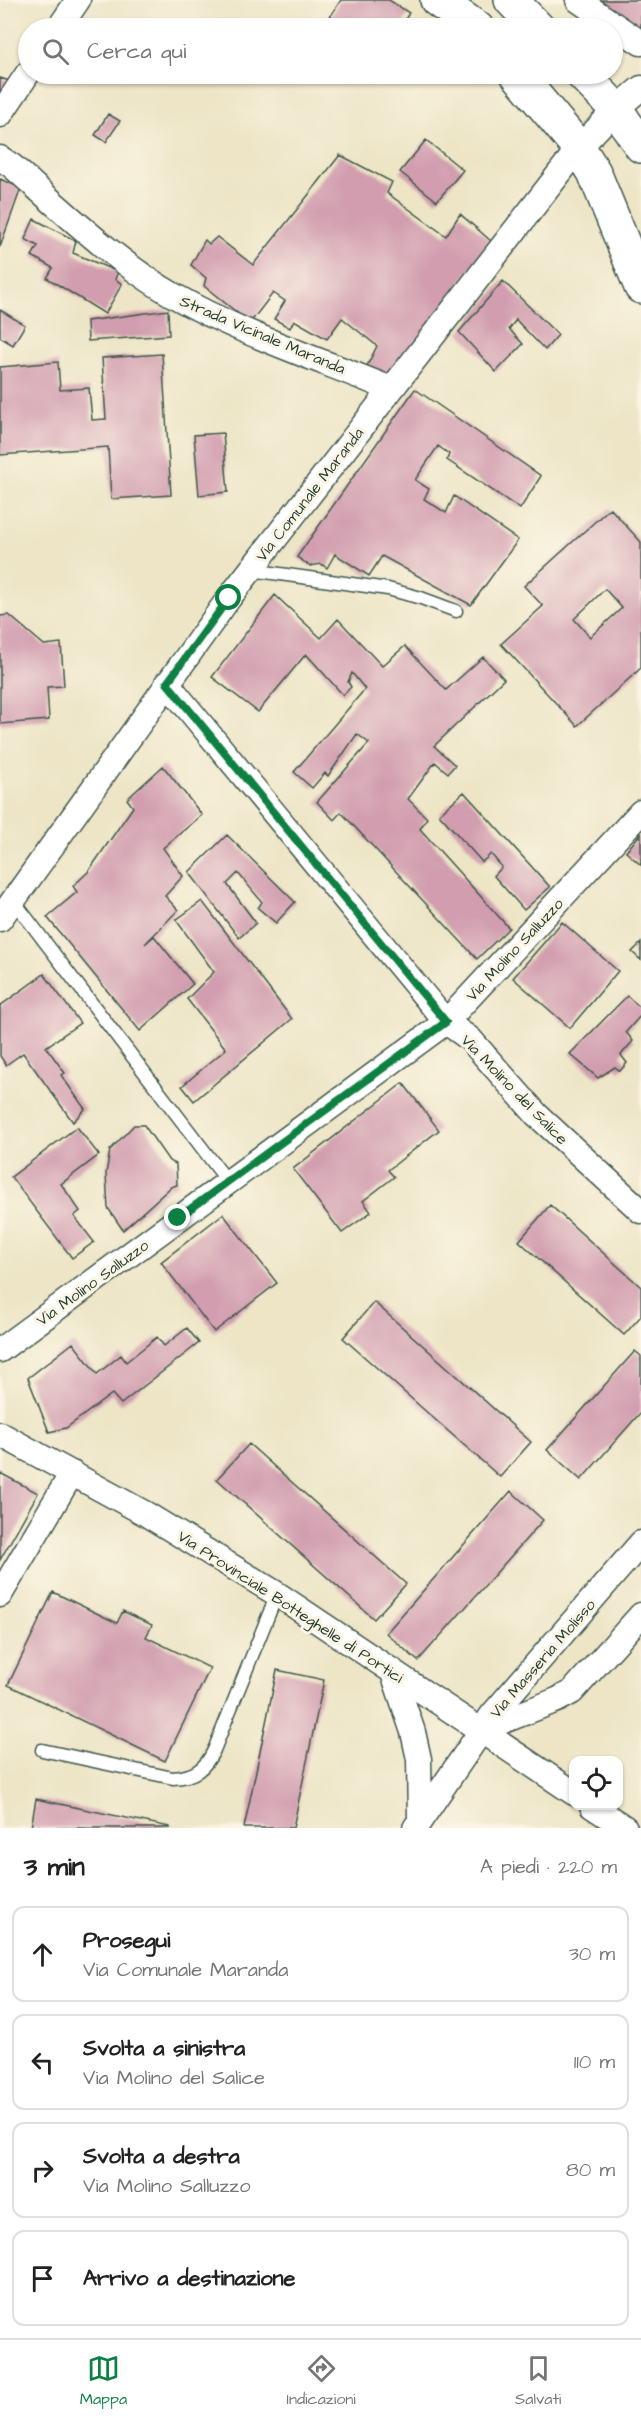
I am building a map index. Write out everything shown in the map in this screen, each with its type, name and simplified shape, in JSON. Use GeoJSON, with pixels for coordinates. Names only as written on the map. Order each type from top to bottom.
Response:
{"type":"FeatureCollection","features":[{"type":"Feature","properties":{"kind":"street"},"geometry":{"type":"LineString","coordinates":[[66,18],[78,0]]}},
{"type":"Feature","properties":{"kind":"street"},"geometry":{"type":"LineString","coordinates":[[437,0],[463,18]]}},
{"type":"Feature","properties":{"kind":"street"},"geometry":{"type":"LineString","coordinates":[[511,0],[528,18]]}},
{"type":"Feature","properties":{"kind":"street"},"geometry":{"type":"LineString","coordinates":[[578,0],[604,18]]}},
{"type":"Feature","properties":{"kind":"street"},"geometry":{"type":"LineString","coordinates":[[623,31],[641,43]]}},
{"type":"Feature","properties":{"kind":"street"},"geometry":{"type":"LineString","coordinates":[[0,115],[21,84]]}},
{"type":"Feature","properties":{"kind":"street"},"geometry":{"type":"LineString","coordinates":[[525,84],[579,148],[602,190],[641,287]]}},
{"type":"Feature","properties":{"kind":"street"},"geometry":{"type":"LineString","coordinates":[[592,84],[616,109],[641,146]]}},
{"type":"Feature","properties":{"kind":"street","name":"Via Comunale Maranda"},"geometry":{"type":"LineString","coordinates":[[7,909],[167,683],[251,570],[579,148],[616,109],[641,88]]}},
{"type":"Feature","properties":{"kind":"street","name":"Strada Vicinale Maranda"},"geometry":{"type":"LineString","coordinates":[[0,158],[93,237],[171,294],[220,320],[391,389]]}},
{"type":"Feature","properties":{"kind":"street","name":"Via Molino del Salice"},"geometry":{"type":"LineString","coordinates":[[167,683],[446,1022],[470,1039],[537,1115],[641,1211]]}},
{"type":"Feature","properties":{"kind":"street","name":"Via Molino Salluzzo"},"geometry":{"type":"LineString","coordinates":[[0,1350],[446,1022],[641,812]]}},
{"type":"Feature","properties":{"kind":"street","name":"Via Provinciale Botteghelle di Portici"},"geometry":{"type":"LineString","coordinates":[[0,1434],[146,1514],[277,1594],[569,1790]]}},
{"type":"Feature","properties":{"kind":"street"},"geometry":{"type":"LineString","coordinates":[[0,1596],[72,1473]]}},
{"type":"Feature","properties":{"kind":"street","name":"Via Masseria Molisso"},"geometry":{"type":"LineString","coordinates":[[481,1730],[641,1544]]}},
{"type":"Feature","properties":{"kind":"street","name":"Via Masseria Molisso"},"geometry":{"type":"LineString","coordinates":[[481,1730],[572,1692],[641,1615]]}},
{"type":"Feature","properties":{"kind":"street"},"geometry":{"type":"LineString","coordinates":[[392,1670],[414,1732],[419,1759],[418,1824]]}},
{"type":"Feature","properties":{"kind":"street"},"geometry":{"type":"LineString","coordinates":[[418,1824],[481,1730]]}},
{"type":"Feature","properties":{"kind":"street"},"geometry":{"type":"LineString","coordinates":[[598,1810],[625,1828]]}},
{"type":"Feature","properties":{"kind":"lane"},"geometry":{"type":"LineString","coordinates":[[251,570],[388,589],[456,611]]}},
{"type":"Feature","properties":{"kind":"lane"},"geometry":{"type":"LineString","coordinates":[[7,909],[228,1182]]}},
{"type":"Feature","properties":{"kind":"lane"},"geometry":{"type":"LineString","coordinates":[[42,1750],[173,1778],[187,1777],[198,1772],[207,1764],[214,1750],[277,1594]]}},
{"type":"Feature","properties":{"kind":"building"},"geometry":{"type":"Polygon","coordinates":[[[341,0],[389,0],[409,13],[406,18],[329,18],[341,0]]]}},
{"type":"Feature","properties":{"kind":"building"},"geometry":{"type":"Polygon","coordinates":[[[592,0],[641,0],[641,34],[623,22],[623,18],[618,18],[592,0]]]}},
{"type":"Feature","properties":{"kind":"building"},"geometry":{"type":"Polygon","coordinates":[[[0,78],[16,83],[0,111],[0,78]]]}},
{"type":"Feature","properties":{"kind":"building"},"geometry":{"type":"Polygon","coordinates":[[[108,114],[120,121],[106,142],[95,135],[108,114]]]}},
{"type":"Feature","properties":{"kind":"building"},"geometry":{"type":"Polygon","coordinates":[[[426,140],[463,170],[437,201],[400,172],[426,140]]]}},
{"type":"Feature","properties":{"kind":"building"},"geometry":{"type":"Polygon","coordinates":[[[340,155],[392,182],[387,193],[446,236],[460,214],[491,241],[388,381],[366,368],[377,346],[342,318],[327,339],[294,320],[290,328],[274,319],[285,301],[273,293],[250,323],[204,286],[206,278],[191,265],[205,240],[209,244],[217,237],[253,265],[340,155]]]}},
{"type":"Feature","properties":{"kind":"building"},"geometry":{"type":"Polygon","coordinates":[[[0,179],[21,188],[0,247],[0,179]]]}},
{"type":"Feature","properties":{"kind":"building"},"geometry":{"type":"Polygon","coordinates":[[[34,219],[76,241],[73,253],[118,272],[115,279],[122,284],[105,314],[47,278],[53,268],[32,256],[38,246],[25,239],[34,219]]]}},
{"type":"Feature","properties":{"kind":"building"},"geometry":{"type":"Polygon","coordinates":[[[503,281],[558,335],[545,350],[516,320],[509,329],[523,344],[496,372],[459,332],[503,281]]]}},
{"type":"Feature","properties":{"kind":"building"},"geometry":{"type":"Polygon","coordinates":[[[0,310],[25,325],[13,345],[0,337],[0,310]]]}},
{"type":"Feature","properties":{"kind":"building"},"geometry":{"type":"Polygon","coordinates":[[[168,310],[169,335],[88,341],[87,321],[168,310]]]}},
{"type":"Feature","properties":{"kind":"building"},"geometry":{"type":"Polygon","coordinates":[[[162,354],[171,495],[111,499],[108,447],[0,455],[0,367],[58,362],[60,390],[89,388],[92,420],[106,419],[102,358],[162,354]]]}},
{"type":"Feature","properties":{"kind":"building"},"geometry":{"type":"Polygon","coordinates":[[[415,389],[541,476],[520,509],[447,460],[449,454],[438,446],[415,480],[429,489],[424,499],[446,513],[454,496],[518,540],[471,605],[382,556],[369,576],[335,554],[327,568],[321,564],[310,566],[297,557],[415,389]]]}},
{"type":"Feature","properties":{"kind":"building"},"geometry":{"type":"Polygon","coordinates":[[[223,433],[228,492],[199,495],[194,435],[223,433]]]}},
{"type":"Feature","properties":{"kind":"building"},"geometry":{"type":"Polygon","coordinates":[[[610,508],[641,542],[641,668],[577,726],[501,644],[543,606],[524,586],[610,508]],[[605,589],[574,619],[590,637],[622,608],[605,589]]]}},
{"type":"Feature","properties":{"kind":"building"},"geometry":{"type":"Polygon","coordinates":[[[275,595],[321,638],[338,619],[382,666],[405,646],[446,690],[483,657],[504,679],[434,746],[455,765],[448,773],[435,762],[408,799],[427,818],[420,829],[509,928],[477,959],[341,812],[334,820],[317,802],[369,743],[357,734],[328,776],[325,773],[312,788],[294,772],[365,689],[352,673],[348,682],[351,687],[343,695],[306,654],[258,712],[212,677],[275,595]]]}},
{"type":"Feature","properties":{"kind":"building"},"geometry":{"type":"Polygon","coordinates":[[[9,615],[44,645],[61,643],[64,686],[47,687],[49,720],[0,724],[0,616],[9,615]]]}},
{"type":"Feature","properties":{"kind":"building"},"geometry":{"type":"Polygon","coordinates":[[[163,766],[202,815],[163,848],[183,876],[165,896],[178,910],[145,944],[154,936],[193,984],[140,1031],[47,917],[77,892],[73,886],[88,872],[133,807],[127,799],[163,766]]]}},
{"type":"Feature","properties":{"kind":"building"},"geometry":{"type":"Polygon","coordinates":[[[464,792],[550,887],[524,910],[494,876],[502,867],[491,854],[482,862],[439,814],[464,792]]]}},
{"type":"Feature","properties":{"kind":"building"},"geometry":{"type":"Polygon","coordinates":[[[641,833],[641,865],[626,852],[641,833]]]}},
{"type":"Feature","properties":{"kind":"building"},"geometry":{"type":"Polygon","coordinates":[[[227,835],[295,902],[276,923],[258,908],[262,902],[238,873],[227,884],[256,923],[239,938],[189,872],[227,835]]]}},
{"type":"Feature","properties":{"kind":"building"},"geometry":{"type":"Polygon","coordinates":[[[202,901],[292,1019],[194,1101],[182,1086],[226,1049],[187,999],[214,972],[176,920],[202,901]]]}},
{"type":"Feature","properties":{"kind":"building"},"geometry":{"type":"Polygon","coordinates":[[[562,922],[618,971],[570,1028],[513,978],[562,922]]]}},
{"type":"Feature","properties":{"kind":"building"},"geometry":{"type":"Polygon","coordinates":[[[641,943],[641,960],[632,952],[641,943]]]}},
{"type":"Feature","properties":{"kind":"building"},"geometry":{"type":"Polygon","coordinates":[[[44,974],[80,1023],[46,1047],[65,1073],[61,1075],[85,1109],[73,1122],[23,1053],[6,1065],[0,1056],[0,1006],[44,974]]]}},
{"type":"Feature","properties":{"kind":"building"},"geometry":{"type":"Polygon","coordinates":[[[627,996],[641,1008],[641,1015],[626,1032],[633,1041],[621,1055],[627,1063],[620,1071],[615,1067],[598,1078],[570,1054],[627,996]]]}},
{"type":"Feature","properties":{"kind":"building"},"geometry":{"type":"Polygon","coordinates":[[[403,1083],[439,1130],[388,1170],[394,1177],[363,1201],[371,1212],[342,1233],[293,1169],[403,1083]]]}},
{"type":"Feature","properties":{"kind":"building"},"geometry":{"type":"Polygon","coordinates":[[[134,1125],[144,1125],[169,1161],[176,1164],[177,1185],[171,1187],[123,1230],[108,1208],[106,1174],[110,1150],[134,1125]]]}},
{"type":"Feature","properties":{"kind":"building"},"geometry":{"type":"Polygon","coordinates":[[[77,1127],[99,1155],[61,1184],[80,1211],[74,1216],[94,1242],[72,1258],[11,1177],[77,1127]]]}},
{"type":"Feature","properties":{"kind":"building"},"geometry":{"type":"Polygon","coordinates":[[[550,1205],[641,1287],[641,1316],[624,1335],[519,1241],[550,1205]]]}},
{"type":"Feature","properties":{"kind":"building"},"geometry":{"type":"Polygon","coordinates":[[[223,1214],[277,1283],[214,1332],[161,1262],[223,1214]]]}},
{"type":"Feature","properties":{"kind":"building"},"geometry":{"type":"Polygon","coordinates":[[[374,1302],[531,1442],[500,1477],[343,1338],[374,1302]]]}},
{"type":"Feature","properties":{"kind":"building"},"geometry":{"type":"Polygon","coordinates":[[[187,1328],[199,1343],[121,1404],[112,1394],[66,1428],[49,1432],[28,1378],[73,1343],[97,1374],[121,1355],[126,1362],[157,1337],[164,1346],[187,1328]]]}},
{"type":"Feature","properties":{"kind":"building"},"geometry":{"type":"Polygon","coordinates":[[[635,1351],[641,1356],[641,1412],[581,1480],[547,1450],[635,1351]]]}},
{"type":"Feature","properties":{"kind":"building"},"geometry":{"type":"Polygon","coordinates":[[[249,1444],[406,1584],[374,1619],[217,1479],[249,1444]]]}},
{"type":"Feature","properties":{"kind":"building"},"geometry":{"type":"Polygon","coordinates":[[[0,1473],[38,1493],[0,1560],[0,1473]]]}},
{"type":"Feature","properties":{"kind":"building"},"geometry":{"type":"Polygon","coordinates":[[[511,1491],[543,1520],[418,1661],[386,1633],[511,1491]]]}},
{"type":"Feature","properties":{"kind":"building"},"geometry":{"type":"Polygon","coordinates":[[[53,1592],[117,1623],[123,1611],[152,1625],[146,1637],[210,1668],[165,1761],[8,1685],[53,1592]]]}},
{"type":"Feature","properties":{"kind":"building"},"geometry":{"type":"Polygon","coordinates":[[[277,1670],[324,1680],[293,1828],[244,1828],[277,1670]]]}},
{"type":"Feature","properties":{"kind":"building"},"geometry":{"type":"Polygon","coordinates":[[[36,1799],[170,1827],[170,1828],[31,1828],[36,1799]]]}},
{"type":"Feature","properties":{"kind":"route"},"geometry":{"type":"LineString","coordinates":[[178,1218],[446,1022],[167,683],[229,598]]}}]}
